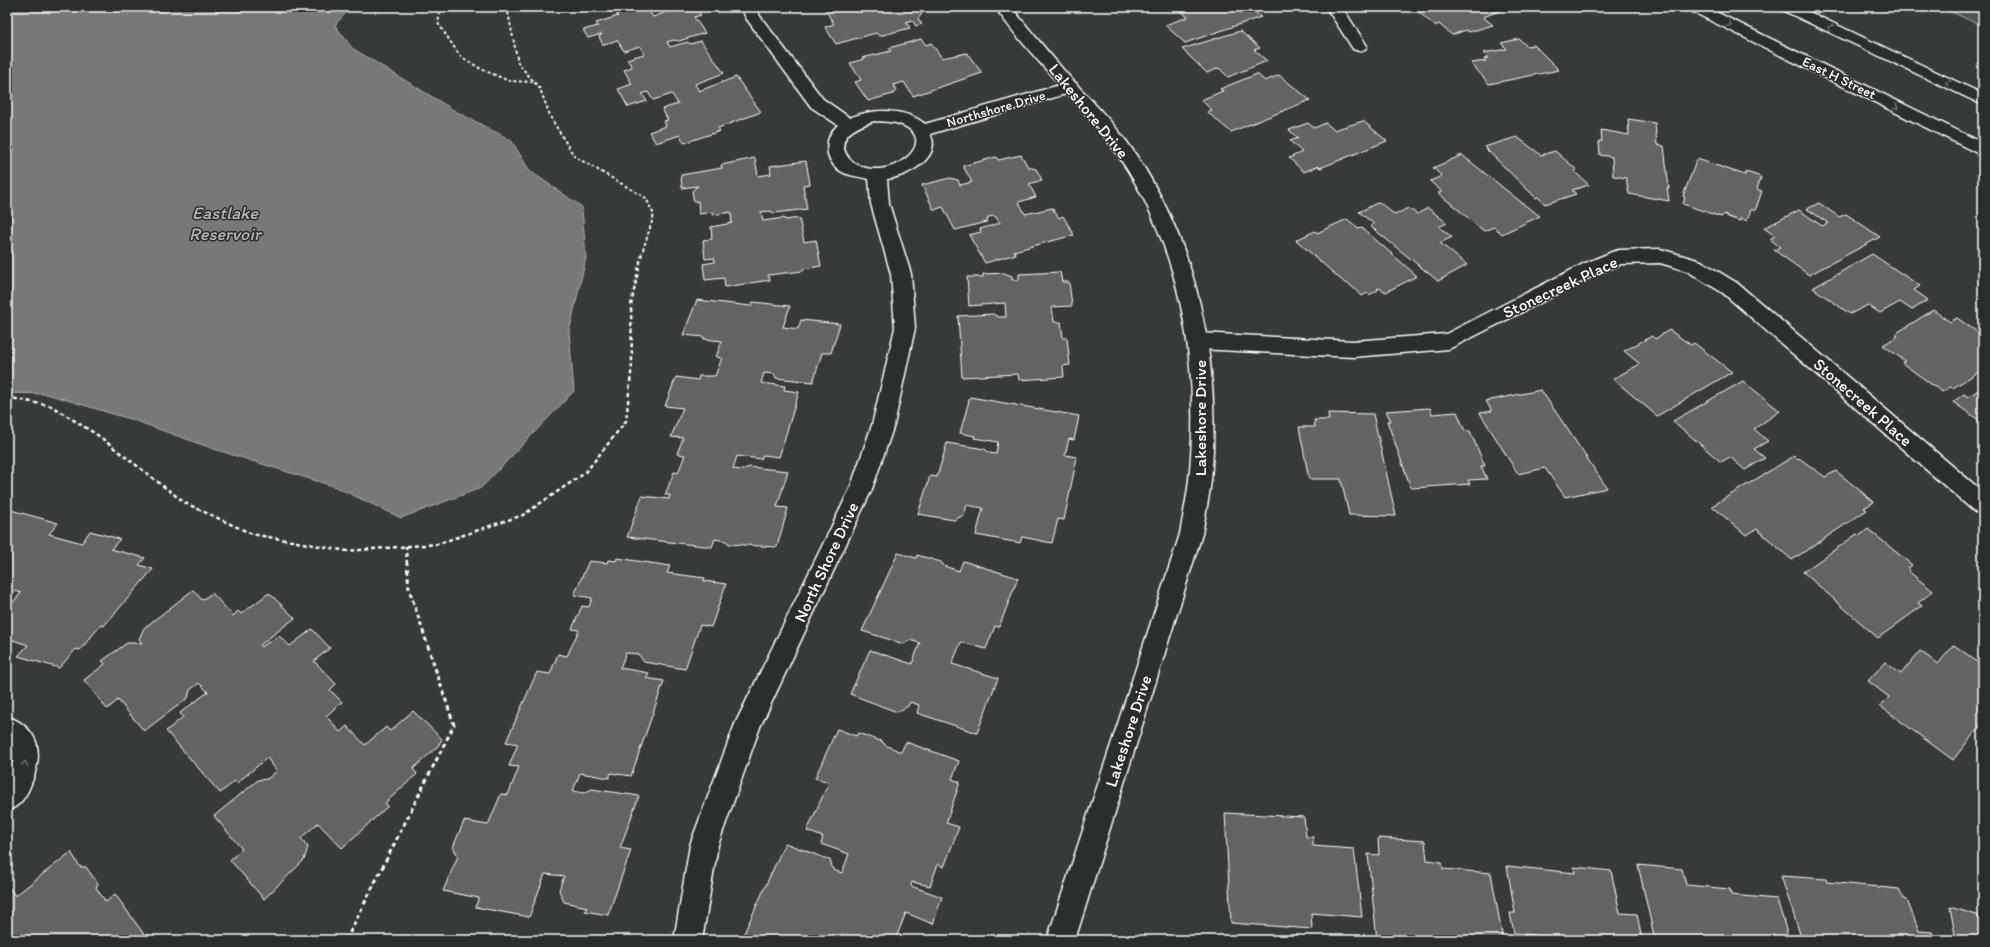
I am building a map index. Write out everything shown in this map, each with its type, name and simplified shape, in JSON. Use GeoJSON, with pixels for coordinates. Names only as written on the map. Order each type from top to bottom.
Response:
{"type":"FeatureCollection","features":[{"type":"Feature","properties":{"kind":"street"},"geometry":{"type":"LineString","coordinates":[[749,7],[751,16],[817,103],[849,125]]}},
{"type":"Feature","properties":{"kind":"street","name":"Lakeshore Drive"},"geometry":{"type":"LineString","coordinates":[[1003,7],[1070,87],[1101,120],[1128,156],[1152,197],[1172,241],[1186,282],[1199,341],[1203,385],[1204,432],[1200,482],[1191,534],[1061,940]]}},
{"type":"Feature","properties":{"kind":"street"},"geometry":{"type":"LineString","coordinates":[[1334,7],[1360,46]]}},
{"type":"Feature","properties":{"kind":"street","name":"East H Street"},"geometry":{"type":"LineString","coordinates":[[1694,7],[1983,150]]}},
{"type":"Feature","properties":{"kind":"street"},"geometry":{"type":"LineString","coordinates":[[1787,7],[1983,100]]}},
{"type":"Feature","properties":{"kind":"street","name":"Northshore Drive"},"geometry":{"type":"LineString","coordinates":[[921,131],[1070,87]]}},
{"type":"Feature","properties":{"kind":"street"},"geometry":{"type":"LineString","coordinates":[[874,116],[902,118],[913,124],[921,131],[925,140],[924,150],[918,159],[908,167],[894,172],[878,174],[863,173],[850,168],[840,160],[836,151],[835,142],[840,133],[849,125],[861,119],[874,116]]}},
{"type":"Feature","properties":{"kind":"street","name":"North Shore Drive"},"geometry":{"type":"LineString","coordinates":[[688,940],[704,845],[748,724],[861,489],[883,425],[905,328],[901,274],[880,204],[878,174]]}},
{"type":"Feature","properties":{"kind":"street","name":"Stonecreek Place"},"geometry":{"type":"LineString","coordinates":[[1199,341],[1353,349],[1449,341],[1590,269],[1619,257],[1660,256],[1694,266],[1730,288],[1983,505]]}},
{"type":"Feature","properties":{"kind":"street"},"geometry":{"type":"LineString","coordinates":[[7,728],[16,733],[25,743],[26,757],[23,775],[7,798]]}},
{"type":"Feature","properties":{"kind":"path"},"geometry":{"type":"LineString","coordinates":[[441,7],[438,23],[460,56],[481,69],[509,81],[535,82]]}},
{"type":"Feature","properties":{"kind":"path"},"geometry":{"type":"LineString","coordinates":[[7,397],[51,406],[96,434],[185,503],[252,534],[347,550],[437,544],[523,515],[585,473],[626,421],[632,364],[631,305],[643,248],[654,215],[646,198],[574,156],[550,118],[540,88],[518,63],[507,7]]}},
{"type":"Feature","properties":{"kind":"path"},"geometry":{"type":"LineString","coordinates":[[346,940],[454,725],[409,589],[406,546]]}},
{"type":"Feature","properties":{"kind":"shaded area"},"geometry":{"type":"Polygon","coordinates":[[[1940,7],[1983,7],[1983,26],[1940,7]]]}},
{"type":"Feature","properties":{"kind":"water","name":"Eastlake Reservoir"},"geometry":{"type":"Polygon","coordinates":[[[7,7],[351,7],[335,25],[352,48],[457,112],[511,140],[530,171],[582,207],[586,258],[569,332],[574,391],[481,488],[401,518],[336,487],[217,450],[133,420],[47,394],[7,393],[7,7]]]}},
{"type":"Feature","properties":{"kind":"building"},"geometry":{"type":"Polygon","coordinates":[[[640,7],[646,7],[653,17],[664,13],[661,9],[664,7],[695,7],[701,15],[694,17],[705,33],[679,41],[674,40],[667,42],[670,47],[688,42],[690,44],[701,41],[724,73],[695,84],[699,91],[736,77],[761,112],[718,128],[720,131],[684,143],[680,135],[656,143],[649,132],[666,126],[664,121],[668,120],[662,109],[678,104],[672,94],[653,100],[648,92],[642,94],[647,101],[628,107],[618,89],[632,84],[624,70],[632,67],[627,59],[644,54],[640,46],[624,51],[617,40],[603,45],[599,37],[602,34],[588,38],[583,30],[598,26],[596,23],[618,16],[616,14],[640,7]]]}},
{"type":"Feature","properties":{"kind":"building"},"geometry":{"type":"Polygon","coordinates":[[[921,7],[924,10],[918,19],[922,24],[916,26],[912,20],[906,22],[910,28],[879,36],[876,33],[836,44],[825,27],[834,24],[824,8],[921,7]]]}},
{"type":"Feature","properties":{"kind":"building"},"geometry":{"type":"Polygon","coordinates":[[[1178,7],[1249,7],[1261,17],[1185,43],[1165,25],[1188,17],[1177,8],[1178,7]]]}},
{"type":"Feature","properties":{"kind":"building"},"geometry":{"type":"Polygon","coordinates":[[[1421,7],[1503,7],[1505,9],[1483,17],[1493,25],[1469,32],[1466,30],[1452,35],[1439,24],[1435,26],[1415,9],[1421,7]]]}},
{"type":"Feature","properties":{"kind":"building"},"geometry":{"type":"Polygon","coordinates":[[[1240,31],[1260,48],[1254,50],[1267,61],[1228,77],[1219,68],[1207,73],[1182,49],[1240,31]]]}},
{"type":"Feature","properties":{"kind":"building"},"geometry":{"type":"Polygon","coordinates":[[[921,39],[926,45],[931,43],[942,58],[967,53],[982,73],[913,96],[904,82],[893,85],[896,90],[893,94],[868,101],[855,82],[861,80],[850,63],[864,59],[862,58],[891,51],[889,48],[921,39]]]}},
{"type":"Feature","properties":{"kind":"building"},"geometry":{"type":"Polygon","coordinates":[[[1519,39],[1527,46],[1534,45],[1559,70],[1489,84],[1471,63],[1486,61],[1484,59],[1488,58],[1483,53],[1507,49],[1501,43],[1519,39]]]}},
{"type":"Feature","properties":{"kind":"building"},"geometry":{"type":"Polygon","coordinates":[[[1257,74],[1265,81],[1279,75],[1310,100],[1231,132],[1207,112],[1212,110],[1201,100],[1223,91],[1220,89],[1257,74]]]}},
{"type":"Feature","properties":{"kind":"building"},"geometry":{"type":"Polygon","coordinates":[[[1628,119],[1655,123],[1657,145],[1664,146],[1669,201],[1629,194],[1626,178],[1613,176],[1612,157],[1600,155],[1599,141],[1602,141],[1601,130],[1629,135],[1628,119]]]}},
{"type":"Feature","properties":{"kind":"building"},"geometry":{"type":"Polygon","coordinates":[[[1363,121],[1387,141],[1320,168],[1318,166],[1304,172],[1289,158],[1302,152],[1290,141],[1298,138],[1289,130],[1308,123],[1314,128],[1326,123],[1334,130],[1363,121]]]}},
{"type":"Feature","properties":{"kind":"building"},"geometry":{"type":"Polygon","coordinates":[[[1517,137],[1541,155],[1555,151],[1577,170],[1574,171],[1589,185],[1572,190],[1576,194],[1545,204],[1538,197],[1536,198],[1484,147],[1517,137]]]}},
{"type":"Feature","properties":{"kind":"building"},"geometry":{"type":"Polygon","coordinates":[[[1021,155],[1028,167],[1036,169],[1042,180],[1029,184],[1036,197],[1019,202],[1025,214],[1052,208],[1059,218],[1063,216],[1074,235],[1014,251],[1016,254],[985,263],[969,235],[981,232],[980,229],[1000,223],[995,216],[988,217],[987,222],[955,230],[943,207],[934,210],[922,185],[950,178],[958,180],[960,185],[972,182],[963,166],[996,157],[998,160],[1021,155]]]}},
{"type":"Feature","properties":{"kind":"building"},"geometry":{"type":"Polygon","coordinates":[[[1462,155],[1540,216],[1502,234],[1494,227],[1484,231],[1438,193],[1442,192],[1430,181],[1442,176],[1433,168],[1462,155]]]}},
{"type":"Feature","properties":{"kind":"building"},"geometry":{"type":"Polygon","coordinates":[[[755,158],[758,176],[771,174],[770,166],[806,161],[810,184],[803,185],[807,209],[774,213],[770,211],[761,212],[763,221],[784,218],[785,220],[799,218],[804,242],[816,240],[821,266],[803,269],[803,271],[768,275],[770,280],[725,287],[724,278],[705,280],[703,264],[715,262],[714,258],[705,259],[703,240],[712,239],[711,227],[732,223],[731,212],[713,215],[713,212],[699,214],[698,201],[694,202],[692,191],[698,186],[682,188],[681,175],[722,168],[721,165],[755,158]]]}},
{"type":"Feature","properties":{"kind":"building"},"geometry":{"type":"Polygon","coordinates":[[[1697,159],[1745,175],[1746,172],[1761,177],[1757,189],[1762,191],[1755,211],[1751,209],[1747,221],[1741,218],[1740,221],[1728,217],[1725,214],[1721,217],[1683,204],[1685,197],[1683,196],[1697,159]]]}},
{"type":"Feature","properties":{"kind":"building"},"geometry":{"type":"Polygon","coordinates":[[[1379,202],[1395,215],[1408,208],[1417,214],[1428,208],[1447,223],[1439,227],[1452,237],[1440,243],[1467,265],[1438,281],[1370,226],[1374,224],[1359,212],[1379,202]]]}},
{"type":"Feature","properties":{"kind":"building"},"geometry":{"type":"Polygon","coordinates":[[[1819,203],[1839,217],[1846,214],[1880,237],[1809,275],[1774,250],[1780,247],[1770,239],[1775,236],[1764,228],[1799,210],[1822,226],[1828,223],[1807,209],[1819,203]]]}},
{"type":"Feature","properties":{"kind":"building"},"geometry":{"type":"Polygon","coordinates":[[[1347,219],[1358,228],[1361,227],[1417,276],[1386,292],[1379,288],[1369,295],[1367,293],[1362,296],[1348,283],[1346,284],[1296,240],[1315,231],[1317,233],[1347,219]]]}},
{"type":"Feature","properties":{"kind":"building"},"geometry":{"type":"Polygon","coordinates":[[[1872,254],[1920,286],[1914,290],[1928,300],[1912,310],[1900,302],[1880,313],[1868,305],[1850,314],[1813,288],[1872,254]]]}},
{"type":"Feature","properties":{"kind":"building"},"geometry":{"type":"Polygon","coordinates":[[[1060,272],[1062,282],[1069,282],[1072,306],[1052,307],[1054,322],[1061,322],[1063,338],[1067,338],[1070,365],[1063,366],[1064,377],[1019,380],[1018,374],[962,377],[958,316],[993,314],[998,317],[1006,317],[1005,303],[969,306],[967,277],[983,277],[983,274],[1004,273],[1012,276],[1012,280],[1019,280],[1019,274],[1060,272]]]}},
{"type":"Feature","properties":{"kind":"building"},"geometry":{"type":"Polygon","coordinates":[[[697,300],[751,306],[753,302],[790,306],[783,327],[798,329],[801,320],[840,324],[831,353],[822,353],[813,382],[776,378],[774,374],[764,373],[761,383],[785,386],[784,390],[799,392],[779,457],[763,455],[761,459],[737,456],[733,469],[743,470],[749,467],[788,471],[777,507],[788,508],[777,547],[729,544],[726,541],[715,539],[712,547],[627,537],[642,496],[669,499],[670,495],[665,495],[674,472],[678,473],[685,455],[677,454],[683,438],[671,437],[683,408],[665,406],[676,377],[698,380],[699,376],[715,376],[722,358],[716,357],[722,341],[704,339],[704,337],[683,335],[697,300]]]}},
{"type":"Feature","properties":{"kind":"building"},"geometry":{"type":"Polygon","coordinates":[[[1933,310],[1950,322],[1957,318],[1983,336],[1983,369],[1953,388],[1950,387],[1942,392],[1902,363],[1905,361],[1883,345],[1898,336],[1895,334],[1933,310]]]}},
{"type":"Feature","properties":{"kind":"building"},"geometry":{"type":"Polygon","coordinates":[[[1669,330],[1691,345],[1694,343],[1732,372],[1657,416],[1613,379],[1640,364],[1624,351],[1652,336],[1655,339],[1669,330]]]}},
{"type":"Feature","properties":{"kind":"building"},"geometry":{"type":"Polygon","coordinates":[[[1743,381],[1780,411],[1754,429],[1768,441],[1754,449],[1765,458],[1745,470],[1730,457],[1721,462],[1673,421],[1743,381]]]}},
{"type":"Feature","properties":{"kind":"building"},"geometry":{"type":"Polygon","coordinates":[[[1983,387],[1983,423],[1953,402],[1964,394],[1968,397],[1983,387]]]}},
{"type":"Feature","properties":{"kind":"building"},"geometry":{"type":"Polygon","coordinates":[[[1541,390],[1607,488],[1565,497],[1545,468],[1518,474],[1480,413],[1492,411],[1486,401],[1541,390]]]}},
{"type":"Feature","properties":{"kind":"building"},"geometry":{"type":"Polygon","coordinates":[[[970,397],[1079,416],[1074,440],[1069,439],[1065,455],[1077,457],[1064,520],[1058,519],[1052,543],[1022,537],[1020,543],[976,535],[983,508],[967,505],[964,515],[954,520],[918,514],[930,476],[937,477],[947,443],[985,449],[989,453],[996,454],[998,442],[974,438],[975,436],[960,433],[970,397]]]}},
{"type":"Feature","properties":{"kind":"building"},"geometry":{"type":"Polygon","coordinates":[[[1430,408],[1432,414],[1457,412],[1465,431],[1470,431],[1485,466],[1481,466],[1487,479],[1468,480],[1470,484],[1411,488],[1387,421],[1391,421],[1386,411],[1430,408]]]}},
{"type":"Feature","properties":{"kind":"building"},"geometry":{"type":"Polygon","coordinates":[[[1328,413],[1373,414],[1396,516],[1349,515],[1341,479],[1309,479],[1299,427],[1315,427],[1314,420],[1329,420],[1328,413]]]}},
{"type":"Feature","properties":{"kind":"building"},"geometry":{"type":"Polygon","coordinates":[[[1794,456],[1825,477],[1836,471],[1874,502],[1864,508],[1867,510],[1792,560],[1757,529],[1746,535],[1712,506],[1794,456]]]}},
{"type":"Feature","properties":{"kind":"building"},"geometry":{"type":"Polygon","coordinates":[[[7,509],[58,523],[49,534],[82,543],[90,531],[120,539],[111,549],[145,558],[139,565],[153,569],[104,626],[101,625],[80,650],[76,649],[59,668],[18,656],[28,645],[7,638],[7,609],[21,593],[15,591],[7,601],[7,509]]]}},
{"type":"Feature","properties":{"kind":"building"},"geometry":{"type":"Polygon","coordinates":[[[1868,529],[1912,565],[1908,568],[1910,569],[1908,571],[1933,591],[1918,603],[1922,606],[1878,638],[1803,572],[1857,534],[1859,536],[1868,529]]]}},
{"type":"Feature","properties":{"kind":"building"},"geometry":{"type":"Polygon","coordinates":[[[898,553],[916,558],[917,555],[941,562],[944,566],[959,571],[963,561],[1018,578],[999,627],[995,626],[986,649],[961,642],[952,664],[998,678],[977,733],[917,713],[919,705],[910,702],[908,706],[897,712],[850,694],[870,650],[912,664],[920,643],[909,640],[904,644],[862,631],[898,553]]]}},
{"type":"Feature","properties":{"kind":"building"},"geometry":{"type":"Polygon","coordinates":[[[617,558],[670,566],[667,573],[705,578],[704,581],[726,584],[711,627],[700,625],[685,669],[644,662],[638,654],[626,653],[620,668],[649,673],[646,678],[664,681],[631,776],[611,773],[609,778],[580,773],[573,791],[584,793],[592,789],[639,796],[620,848],[631,850],[608,915],[585,911],[587,907],[564,902],[559,890],[564,876],[545,874],[529,917],[475,907],[479,898],[443,891],[458,856],[453,847],[464,821],[488,825],[501,794],[508,795],[519,767],[509,766],[518,744],[506,742],[537,672],[550,674],[558,654],[567,656],[579,630],[572,629],[582,606],[589,607],[592,598],[574,595],[589,561],[607,563],[608,560],[616,561],[617,558]]]}},
{"type":"Feature","properties":{"kind":"building"},"geometry":{"type":"Polygon","coordinates":[[[193,590],[202,600],[212,593],[233,616],[238,611],[241,614],[269,593],[295,618],[260,645],[261,647],[279,636],[290,646],[312,629],[330,648],[314,661],[336,684],[330,690],[342,702],[326,716],[340,732],[347,726],[365,745],[386,727],[390,731],[413,711],[442,739],[438,746],[413,769],[417,774],[385,803],[388,806],[342,848],[318,823],[301,838],[308,847],[304,860],[264,899],[230,860],[242,849],[214,816],[258,780],[267,779],[277,771],[267,758],[237,783],[235,781],[220,793],[166,731],[183,717],[180,713],[208,692],[199,683],[190,690],[188,698],[144,731],[118,700],[107,709],[84,680],[105,664],[102,661],[127,643],[142,643],[139,639],[144,628],[193,590]]]}},
{"type":"Feature","properties":{"kind":"building"},"geometry":{"type":"Polygon","coordinates":[[[1954,645],[1983,666],[1983,722],[1953,760],[1880,706],[1889,697],[1868,681],[1885,662],[1901,674],[1920,651],[1938,664],[1954,645]]]}},
{"type":"Feature","properties":{"kind":"building"},"geometry":{"type":"Polygon","coordinates":[[[837,729],[856,736],[858,733],[883,742],[885,745],[901,752],[906,742],[959,761],[952,779],[960,782],[946,823],[959,827],[944,867],[938,864],[930,886],[912,882],[911,886],[942,897],[933,924],[906,913],[895,940],[741,940],[785,843],[830,860],[833,870],[842,873],[849,854],[821,844],[823,837],[807,831],[829,782],[815,778],[837,729]]]}},
{"type":"Feature","properties":{"kind":"building"},"geometry":{"type":"Polygon","coordinates":[[[1225,813],[1304,817],[1306,837],[1313,837],[1313,846],[1354,849],[1362,917],[1311,913],[1312,929],[1231,923],[1225,813]]]}},
{"type":"Feature","properties":{"kind":"building"},"geometry":{"type":"Polygon","coordinates":[[[1378,838],[1425,841],[1427,860],[1442,862],[1443,869],[1491,873],[1503,940],[1377,940],[1368,854],[1379,855],[1378,838]]]}},
{"type":"Feature","properties":{"kind":"building"},"geometry":{"type":"Polygon","coordinates":[[[71,852],[80,867],[86,867],[98,884],[96,888],[106,902],[115,894],[148,940],[7,940],[7,889],[9,887],[15,896],[71,852]]]}},
{"type":"Feature","properties":{"kind":"building"},"geometry":{"type":"Polygon","coordinates":[[[1638,865],[1682,869],[1686,885],[1730,889],[1731,895],[1777,899],[1789,940],[1655,940],[1638,865]]]}},
{"type":"Feature","properties":{"kind":"building"},"geometry":{"type":"Polygon","coordinates":[[[1507,866],[1575,873],[1574,867],[1611,871],[1620,913],[1637,914],[1642,940],[1580,940],[1514,933],[1510,913],[1515,913],[1507,866]]]}},
{"type":"Feature","properties":{"kind":"building"},"geometry":{"type":"Polygon","coordinates":[[[1781,876],[1826,879],[1827,882],[1899,889],[1904,899],[1907,900],[1919,931],[1932,932],[1935,940],[1802,940],[1781,876]]]}},
{"type":"Feature","properties":{"kind":"building"},"geometry":{"type":"Polygon","coordinates":[[[1950,907],[1983,917],[1983,940],[1956,940],[1950,907]]]}}]}
